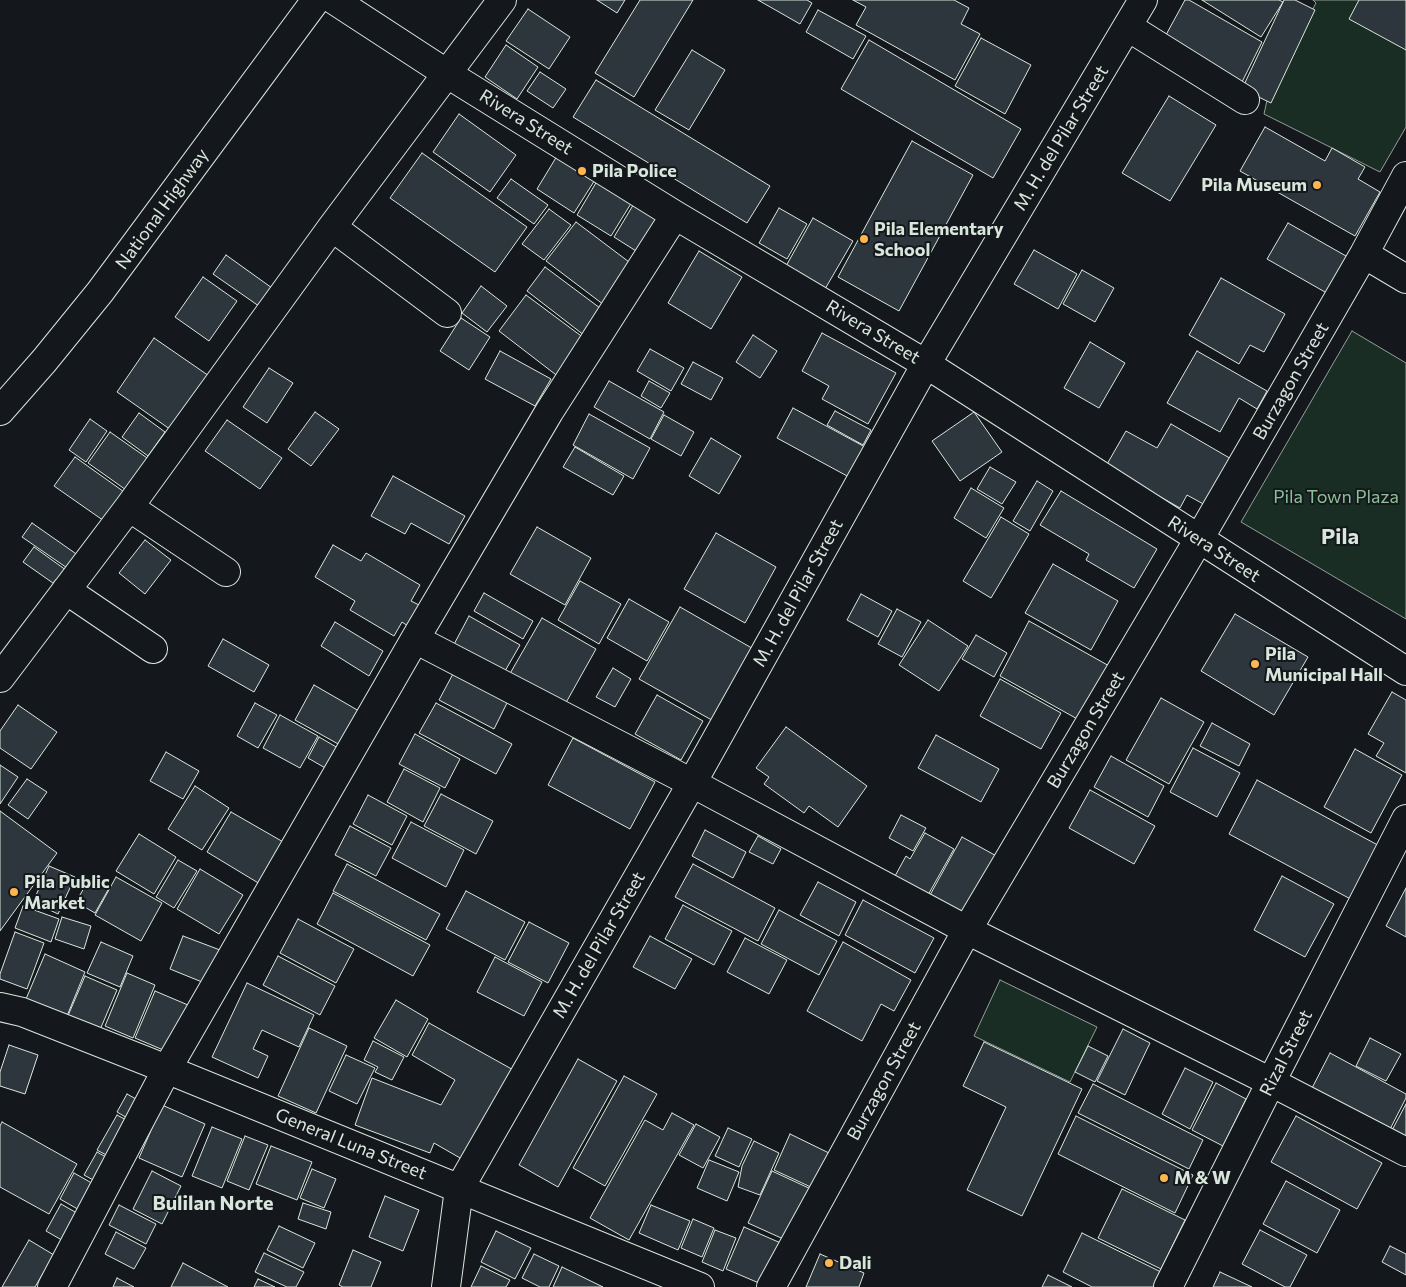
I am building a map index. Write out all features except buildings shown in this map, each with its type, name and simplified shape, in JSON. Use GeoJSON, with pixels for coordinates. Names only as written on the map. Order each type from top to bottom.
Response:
{"type":"FeatureCollection","features":[{"type":"Feature","properties":{"kind":"street","name":"National Highway"},"geometry":{"type":"LineString","coordinates":[[0,411],[44,361],[100,292],[316,0]]}},
{"type":"Feature","properties":{"kind":"street","name":"Rivera Street"},"geometry":{"type":"LineString","coordinates":[[334,0],[446,73],[675,215],[926,364],[1406,671]]}},
{"type":"Feature","properties":{"kind":"street"},"geometry":{"type":"LineString","coordinates":[[0,678],[130,507],[332,227],[502,0]]}},
{"type":"Feature","properties":{"kind":"street","name":"M. H. del Pilar Street"},"geometry":{"type":"LineString","coordinates":[[459,1188],[692,783],[926,364],[1143,0]]}},
{"type":"Feature","properties":{"kind":"street"},"geometry":{"type":"LineString","coordinates":[[1128,27],[1245,100]]}},
{"type":"Feature","properties":{"kind":"street","name":"Burzagon Street"},"geometry":{"type":"LineString","coordinates":[[771,1287],[967,930],[1199,539],[1405,181]]}},
{"type":"Feature","properties":{"kind":"street"},"geometry":{"type":"LineString","coordinates":[[52,1287],[166,1070],[415,639],[549,412],[675,215]]}},
{"type":"Feature","properties":{"kind":"street"},"geometry":{"type":"LineString","coordinates":[[332,227],[447,313]]}},
{"type":"Feature","properties":{"kind":"street"},"geometry":{"type":"LineString","coordinates":[[1364,254],[1406,279]]}},
{"type":"Feature","properties":{"kind":"street"},"geometry":{"type":"LineString","coordinates":[[130,507],[226,572]]}},
{"type":"Feature","properties":{"kind":"street"},"geometry":{"type":"LineString","coordinates":[[66,590],[154,649]]}},
{"type":"Feature","properties":{"kind":"street"},"geometry":{"type":"LineString","coordinates":[[415,639],[692,783],[967,930],[1271,1082],[1406,1152]]}},
{"type":"Feature","properties":{"kind":"street","name":"Rizal Street"},"geometry":{"type":"LineString","coordinates":[[1168,1287],[1406,819]]}},
{"type":"Feature","properties":{"kind":"street","name":"General Luna Street"},"geometry":{"type":"LineString","coordinates":[[0,1007],[22,1012],[700,1287]]}},
{"type":"Feature","properties":{"kind":"street"},"geometry":{"type":"LineString","coordinates":[[446,1287],[459,1188]]}},
{"type":"Feature","properties":{"kind":"green space"},"geometry":{"type":"Polygon","coordinates":[[[1313,0],[1406,0],[1406,127],[1380,172],[1264,114],[1268,96],[1316,3],[1313,0]]]}},
{"type":"Feature","properties":{"kind":"green space","name":"Pila Town Plaza"},"geometry":{"type":"Polygon","coordinates":[[[1352,331],[1406,363],[1406,619],[1241,522],[1352,331]]]}},
{"type":"Feature","properties":{"kind":"green space"},"geometry":{"type":"Polygon","coordinates":[[[1000,980],[1097,1027],[1070,1082],[974,1036],[1000,980]]]}},
{"type":"Feature","properties":{"kind":"place","name":"Pila Police"},"geometry":{"type":"Point","coordinates":[582,171]}},
{"type":"Feature","properties":{"kind":"place","name":"Pila Museum"},"geometry":{"type":"Point","coordinates":[1317,185]}},
{"type":"Feature","properties":{"kind":"place","name":"Pila Elementary School"},"geometry":{"type":"Point","coordinates":[864,239]}},
{"type":"Feature","properties":{"kind":"place","name":"Pila Municipal Hall"},"geometry":{"type":"Point","coordinates":[1255,664]}},
{"type":"Feature","properties":{"kind":"place","name":"Pila Public Market"},"geometry":{"type":"Point","coordinates":[14,892]}},
{"type":"Feature","properties":{"kind":"place","name":"M & W"},"geometry":{"type":"Point","coordinates":[1164,1178]}},
{"type":"Feature","properties":{"kind":"place","name":"Dali"},"geometry":{"type":"Point","coordinates":[829,1263]}},
{"type":"Feature","properties":{"kind":"district","name":"Pila"},"geometry":{"type":"Point","coordinates":[1340,537]}},
{"type":"Feature","properties":{"kind":"district","name":"Bulilan Norte"},"geometry":{"type":"Point","coordinates":[213,1203]}}]}
